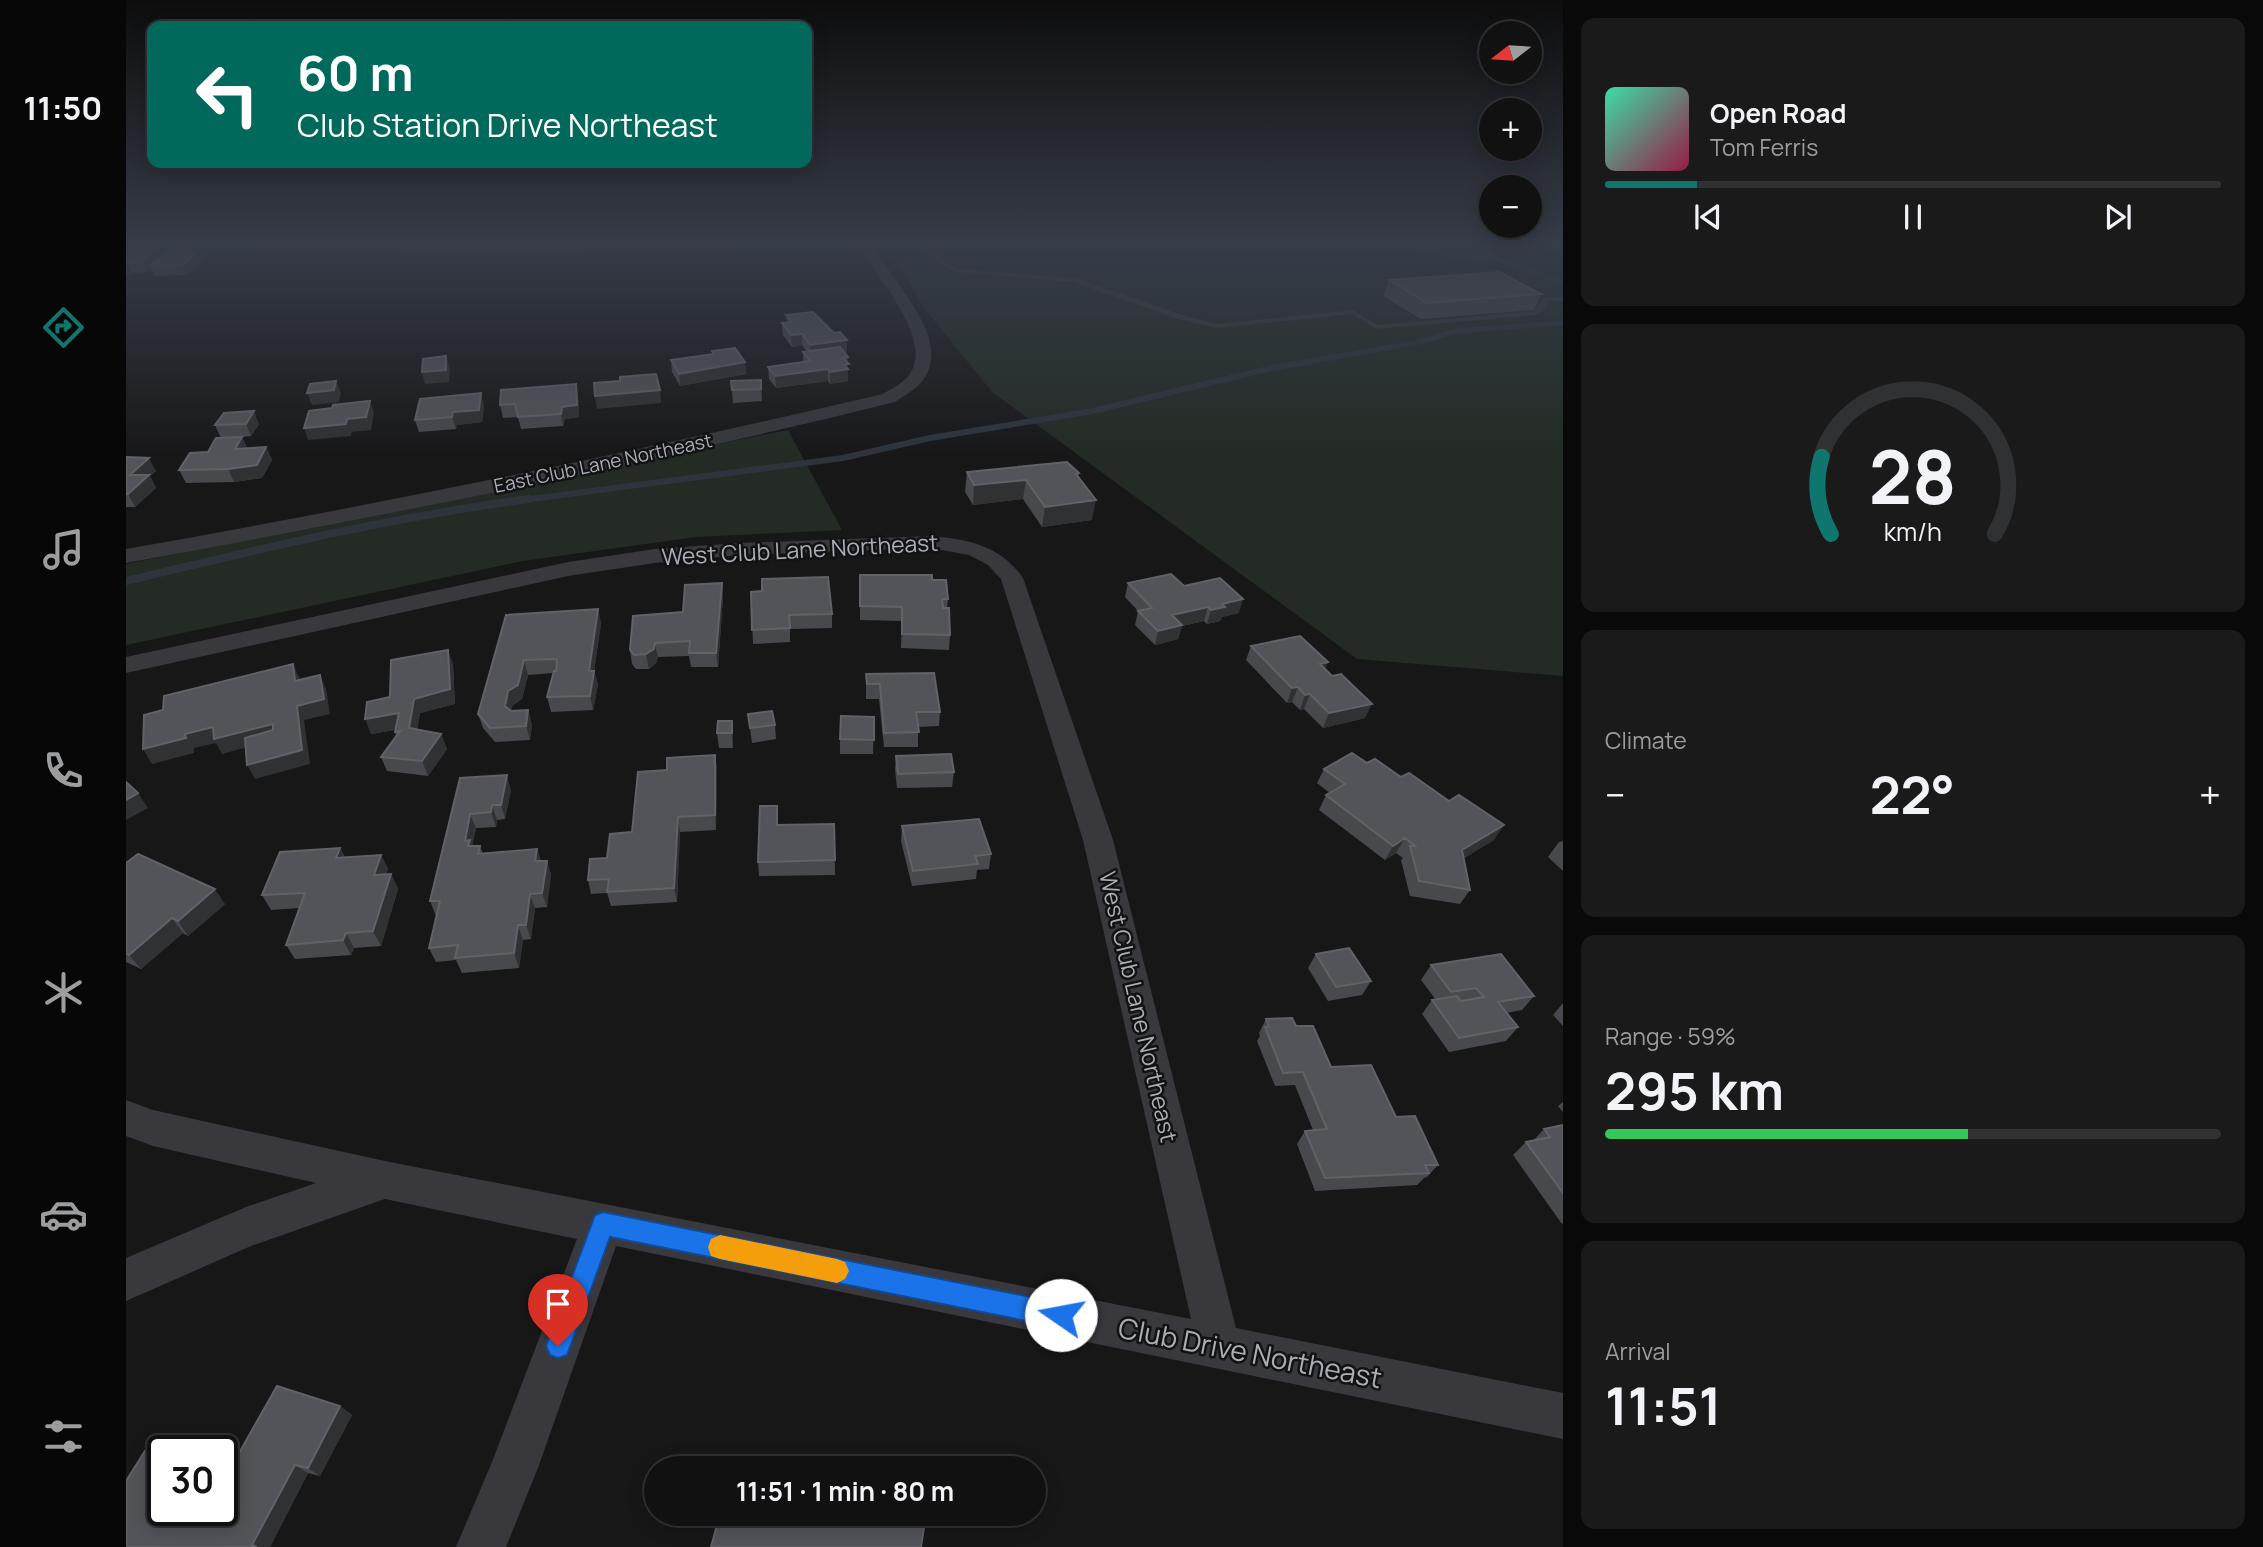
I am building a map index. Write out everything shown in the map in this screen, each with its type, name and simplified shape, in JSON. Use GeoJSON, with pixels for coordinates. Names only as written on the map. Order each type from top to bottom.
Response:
{"type":"FeatureCollection","features":[{"type":"Feature","properties":{"kind":"street","name":"East Club Lane Northeast"},"geometry":{"type":"LineString","coordinates":[[126,556],[336,518],[628,458],[890,398],[907,390],[917,380],[926,362],[926,347],[910,313]]}},
{"type":"Feature","properties":{"kind":"street","name":"West Club Lane Northeast"},"geometry":{"type":"LineString","coordinates":[[126,665],[482,586],[655,556],[740,549],[931,542],[959,545],[992,557],[1005,567],[1012,578],[1098,840],[1220,1347]]}},
{"type":"Feature","properties":{"kind":"street","name":"Club Drive Northeast"},"geometry":{"type":"LineString","coordinates":[[126,1118],[153,1128],[385,1180],[1563,1416]]}},
{"type":"Feature","properties":{"kind":"street"},"geometry":{"type":"LineString","coordinates":[[126,1280],[246,1227],[385,1180]]}},
{"type":"Feature","properties":{"kind":"street"},"geometry":{"type":"LineString","coordinates":[[481,1547],[514,1468],[603,1224]]}},
{"type":"Feature","properties":{"kind":"lane"},"geometry":{"type":"LineString","coordinates":[[1170,313],[1217,326],[1341,313]]}},
{"type":"Feature","properties":{"kind":"lane"},"geometry":{"type":"LineString","coordinates":[[1355,313],[1376,327],[1533,313]]}},
{"type":"Feature","properties":{"kind":"shaded area"},"geometry":{"type":"Polygon","coordinates":[[[928,313],[1563,313],[1563,676],[1357,659],[992,392],[928,313]]]}},
{"type":"Feature","properties":{"kind":"shaded area"},"geometry":{"type":"Polygon","coordinates":[[[788,430],[842,530],[696,537],[523,561],[126,645],[126,564],[788,430]]]}},
{"type":"Feature","properties":{"kind":"building"},"geometry":{"type":"Polygon","coordinates":[[[814,313],[834,333],[840,332],[847,340],[810,345],[802,334],[791,335],[782,323],[792,322],[786,315],[814,313]]]}},
{"type":"Feature","properties":{"kind":"building"},"geometry":{"type":"Polygon","coordinates":[[[840,347],[848,357],[843,358],[849,364],[844,365],[848,369],[775,376],[768,367],[810,361],[803,352],[840,347]]]}},
{"type":"Feature","properties":{"kind":"building"},"geometry":{"type":"Polygon","coordinates":[[[735,348],[745,362],[679,374],[671,360],[714,354],[712,351],[735,348]]]}},
{"type":"Feature","properties":{"kind":"building"},"geometry":{"type":"Polygon","coordinates":[[[446,356],[446,370],[422,372],[423,359],[446,356]]]}},
{"type":"Feature","properties":{"kind":"building"},"geometry":{"type":"Polygon","coordinates":[[[656,374],[660,390],[595,396],[594,383],[620,381],[620,377],[656,374]]]}},
{"type":"Feature","properties":{"kind":"building"},"geometry":{"type":"Polygon","coordinates":[[[761,380],[761,389],[732,390],[731,381],[761,380]]]}},
{"type":"Feature","properties":{"kind":"building"},"geometry":{"type":"Polygon","coordinates":[[[336,381],[334,390],[307,393],[310,384],[336,381]]]}},
{"type":"Feature","properties":{"kind":"building"},"geometry":{"type":"Polygon","coordinates":[[[576,384],[577,405],[562,407],[561,414],[518,417],[515,404],[500,405],[501,390],[576,384]]]}},
{"type":"Feature","properties":{"kind":"building"},"geometry":{"type":"Polygon","coordinates":[[[481,393],[479,410],[453,412],[452,417],[415,420],[420,399],[481,393]]]}},
{"type":"Feature","properties":{"kind":"building"},"geometry":{"type":"Polygon","coordinates":[[[370,401],[366,417],[347,419],[346,424],[304,428],[309,411],[370,401]]]}},
{"type":"Feature","properties":{"kind":"building"},"geometry":{"type":"Polygon","coordinates":[[[254,411],[246,424],[215,425],[224,413],[254,411]]]}},
{"type":"Feature","properties":{"kind":"building"},"geometry":{"type":"Polygon","coordinates":[[[242,437],[235,449],[266,447],[257,465],[228,469],[179,470],[190,453],[208,452],[216,438],[242,437]]]}},
{"type":"Feature","properties":{"kind":"building"},"geometry":{"type":"Polygon","coordinates":[[[126,457],[149,458],[130,475],[149,475],[128,494],[126,494],[126,457]]]}},
{"type":"Feature","properties":{"kind":"building"},"geometry":{"type":"Polygon","coordinates":[[[1067,462],[1079,473],[1076,474],[1096,500],[1045,507],[1026,480],[974,485],[967,472],[1067,462]]]}},
{"type":"Feature","properties":{"kind":"building"},"geometry":{"type":"Polygon","coordinates":[[[1171,574],[1184,586],[1220,578],[1243,599],[1222,604],[1225,607],[1211,610],[1208,607],[1172,615],[1182,625],[1158,631],[1138,611],[1152,608],[1128,583],[1171,574]]]}},
{"type":"Feature","properties":{"kind":"building"},"geometry":{"type":"Polygon","coordinates":[[[860,575],[932,575],[932,580],[946,580],[948,599],[942,599],[943,608],[949,608],[950,635],[902,634],[902,607],[860,606],[860,575]]]}},
{"type":"Feature","properties":{"kind":"building"},"geometry":{"type":"Polygon","coordinates":[[[828,577],[832,614],[789,615],[790,628],[752,630],[751,592],[762,591],[762,579],[828,577]]]}},
{"type":"Feature","properties":{"kind":"building"},"geometry":{"type":"Polygon","coordinates":[[[722,583],[716,653],[689,653],[690,641],[655,643],[654,649],[646,654],[634,655],[630,650],[633,616],[683,612],[685,585],[722,583]]]}},
{"type":"Feature","properties":{"kind":"building"},"geometry":{"type":"Polygon","coordinates":[[[598,609],[589,671],[594,671],[590,696],[547,697],[557,659],[524,660],[518,685],[508,691],[505,706],[511,711],[528,710],[526,726],[490,728],[478,714],[506,615],[598,609]]]}},
{"type":"Feature","properties":{"kind":"building"},"geometry":{"type":"Polygon","coordinates":[[[1300,636],[1328,662],[1320,664],[1332,676],[1341,674],[1372,704],[1329,713],[1310,694],[1305,695],[1298,687],[1292,688],[1251,646],[1300,636]]]}},
{"type":"Feature","properties":{"kind":"building"},"geometry":{"type":"Polygon","coordinates":[[[448,650],[450,689],[414,699],[409,728],[441,734],[422,761],[381,757],[400,731],[395,732],[399,713],[365,719],[367,702],[390,697],[391,660],[448,650]]]}},
{"type":"Feature","properties":{"kind":"building"},"geometry":{"type":"Polygon","coordinates":[[[293,664],[295,681],[320,675],[324,699],[297,706],[302,750],[247,765],[245,738],[273,730],[273,724],[214,739],[213,727],[185,734],[186,738],[143,749],[144,715],[163,710],[164,696],[293,664]]]}},
{"type":"Feature","properties":{"kind":"building"},"geometry":{"type":"Polygon","coordinates":[[[934,673],[940,712],[916,712],[919,732],[884,733],[880,684],[867,684],[866,674],[934,673]]]}},
{"type":"Feature","properties":{"kind":"building"},"geometry":{"type":"Polygon","coordinates":[[[772,711],[775,725],[750,728],[748,714],[772,711]]]}},
{"type":"Feature","properties":{"kind":"building"},"geometry":{"type":"Polygon","coordinates":[[[841,716],[874,717],[874,740],[840,739],[841,716]]]}},
{"type":"Feature","properties":{"kind":"building"},"geometry":{"type":"Polygon","coordinates":[[[718,721],[732,721],[732,733],[717,733],[718,721]]]}},
{"type":"Feature","properties":{"kind":"building"},"geometry":{"type":"Polygon","coordinates":[[[1352,753],[1367,763],[1375,759],[1401,777],[1409,773],[1449,801],[1459,795],[1504,825],[1462,850],[1470,890],[1419,881],[1410,846],[1415,846],[1405,838],[1393,846],[1326,795],[1345,784],[1324,769],[1352,753]]]}},
{"type":"Feature","properties":{"kind":"building"},"geometry":{"type":"Polygon","coordinates":[[[951,754],[954,772],[898,774],[896,756],[951,754]]]}},
{"type":"Feature","properties":{"kind":"building"},"geometry":{"type":"Polygon","coordinates":[[[715,755],[715,815],[678,817],[674,888],[607,892],[609,879],[588,880],[590,859],[607,858],[610,834],[632,832],[638,772],[667,770],[667,758],[715,755]]]}},
{"type":"Feature","properties":{"kind":"building"},"geometry":{"type":"Polygon","coordinates":[[[507,775],[501,805],[492,805],[491,812],[470,814],[465,841],[470,840],[468,846],[480,846],[478,854],[537,849],[535,861],[547,861],[542,893],[530,894],[526,925],[518,925],[514,953],[455,958],[458,945],[429,948],[440,901],[430,901],[460,778],[507,775]]]}},
{"type":"Feature","properties":{"kind":"building"},"geometry":{"type":"Polygon","coordinates":[[[126,782],[138,793],[126,800],[126,782]]]}},
{"type":"Feature","properties":{"kind":"building"},"geometry":{"type":"Polygon","coordinates":[[[760,806],[777,806],[777,825],[834,824],[835,860],[758,862],[760,806]]]}},
{"type":"Feature","properties":{"kind":"building"},"geometry":{"type":"Polygon","coordinates":[[[979,819],[991,854],[975,856],[978,864],[913,871],[902,826],[979,819]]]}},
{"type":"Feature","properties":{"kind":"building"},"geometry":{"type":"Polygon","coordinates":[[[340,848],[336,858],[381,855],[374,875],[391,874],[373,931],[346,933],[343,940],[286,945],[305,893],[262,895],[280,852],[340,848]]]}},
{"type":"Feature","properties":{"kind":"building"},"geometry":{"type":"Polygon","coordinates":[[[138,854],[215,889],[178,921],[172,918],[129,955],[126,953],[126,863],[138,854]]]}},
{"type":"Feature","properties":{"kind":"building"},"geometry":{"type":"Polygon","coordinates":[[[1349,948],[1371,981],[1336,987],[1316,954],[1349,948]]]}},
{"type":"Feature","properties":{"kind":"building"},"geometry":{"type":"Polygon","coordinates":[[[1501,954],[1534,996],[1498,1002],[1518,1027],[1459,1038],[1432,1000],[1457,996],[1461,1001],[1484,997],[1476,988],[1451,992],[1431,965],[1501,954]]]}},
{"type":"Feature","properties":{"kind":"building"},"geometry":{"type":"Polygon","coordinates":[[[1292,1018],[1296,1026],[1313,1026],[1331,1067],[1371,1065],[1396,1117],[1415,1116],[1438,1165],[1425,1165],[1429,1173],[1325,1178],[1305,1131],[1327,1129],[1303,1072],[1283,1073],[1265,1027],[1269,1027],[1266,1019],[1292,1018]]]}},
{"type":"Feature","properties":{"kind":"building"},"geometry":{"type":"Polygon","coordinates":[[[1563,1125],[1563,1193],[1526,1142],[1550,1137],[1544,1129],[1563,1125]]]}},
{"type":"Feature","properties":{"kind":"building"},"geometry":{"type":"Polygon","coordinates":[[[277,1386],[340,1406],[308,1468],[295,1465],[252,1545],[257,1547],[126,1547],[126,1481],[147,1448],[147,1526],[238,1526],[238,1455],[277,1386]]]}},
{"type":"Feature","properties":{"kind":"building"},"geometry":{"type":"Polygon","coordinates":[[[717,1526],[924,1526],[921,1547],[711,1547],[717,1526]]]}},
{"type":"Feature","properties":{"kind":"waterway"},"geometry":{"type":"LineString","coordinates":[[1335,357],[1420,342],[1455,331],[1563,323]]}},
{"type":"Feature","properties":{"kind":"waterway"},"geometry":{"type":"LineString","coordinates":[[516,501],[843,458],[930,438],[1093,411],[1272,368],[1345,355]]}},
{"type":"Feature","properties":{"kind":"waterway"},"geometry":{"type":"LineString","coordinates":[[126,581],[377,524],[529,499]]}},
{"type":"Feature","properties":{"kind":"slow traffic"},"geometry":{"type":"LineString","coordinates":[[720,1247],[837,1271]]}},
{"type":"Feature","properties":{"kind":"route"},"geometry":{"type":"LineString","coordinates":[[558,1346],[603,1224],[1061,1315]]}}]}
